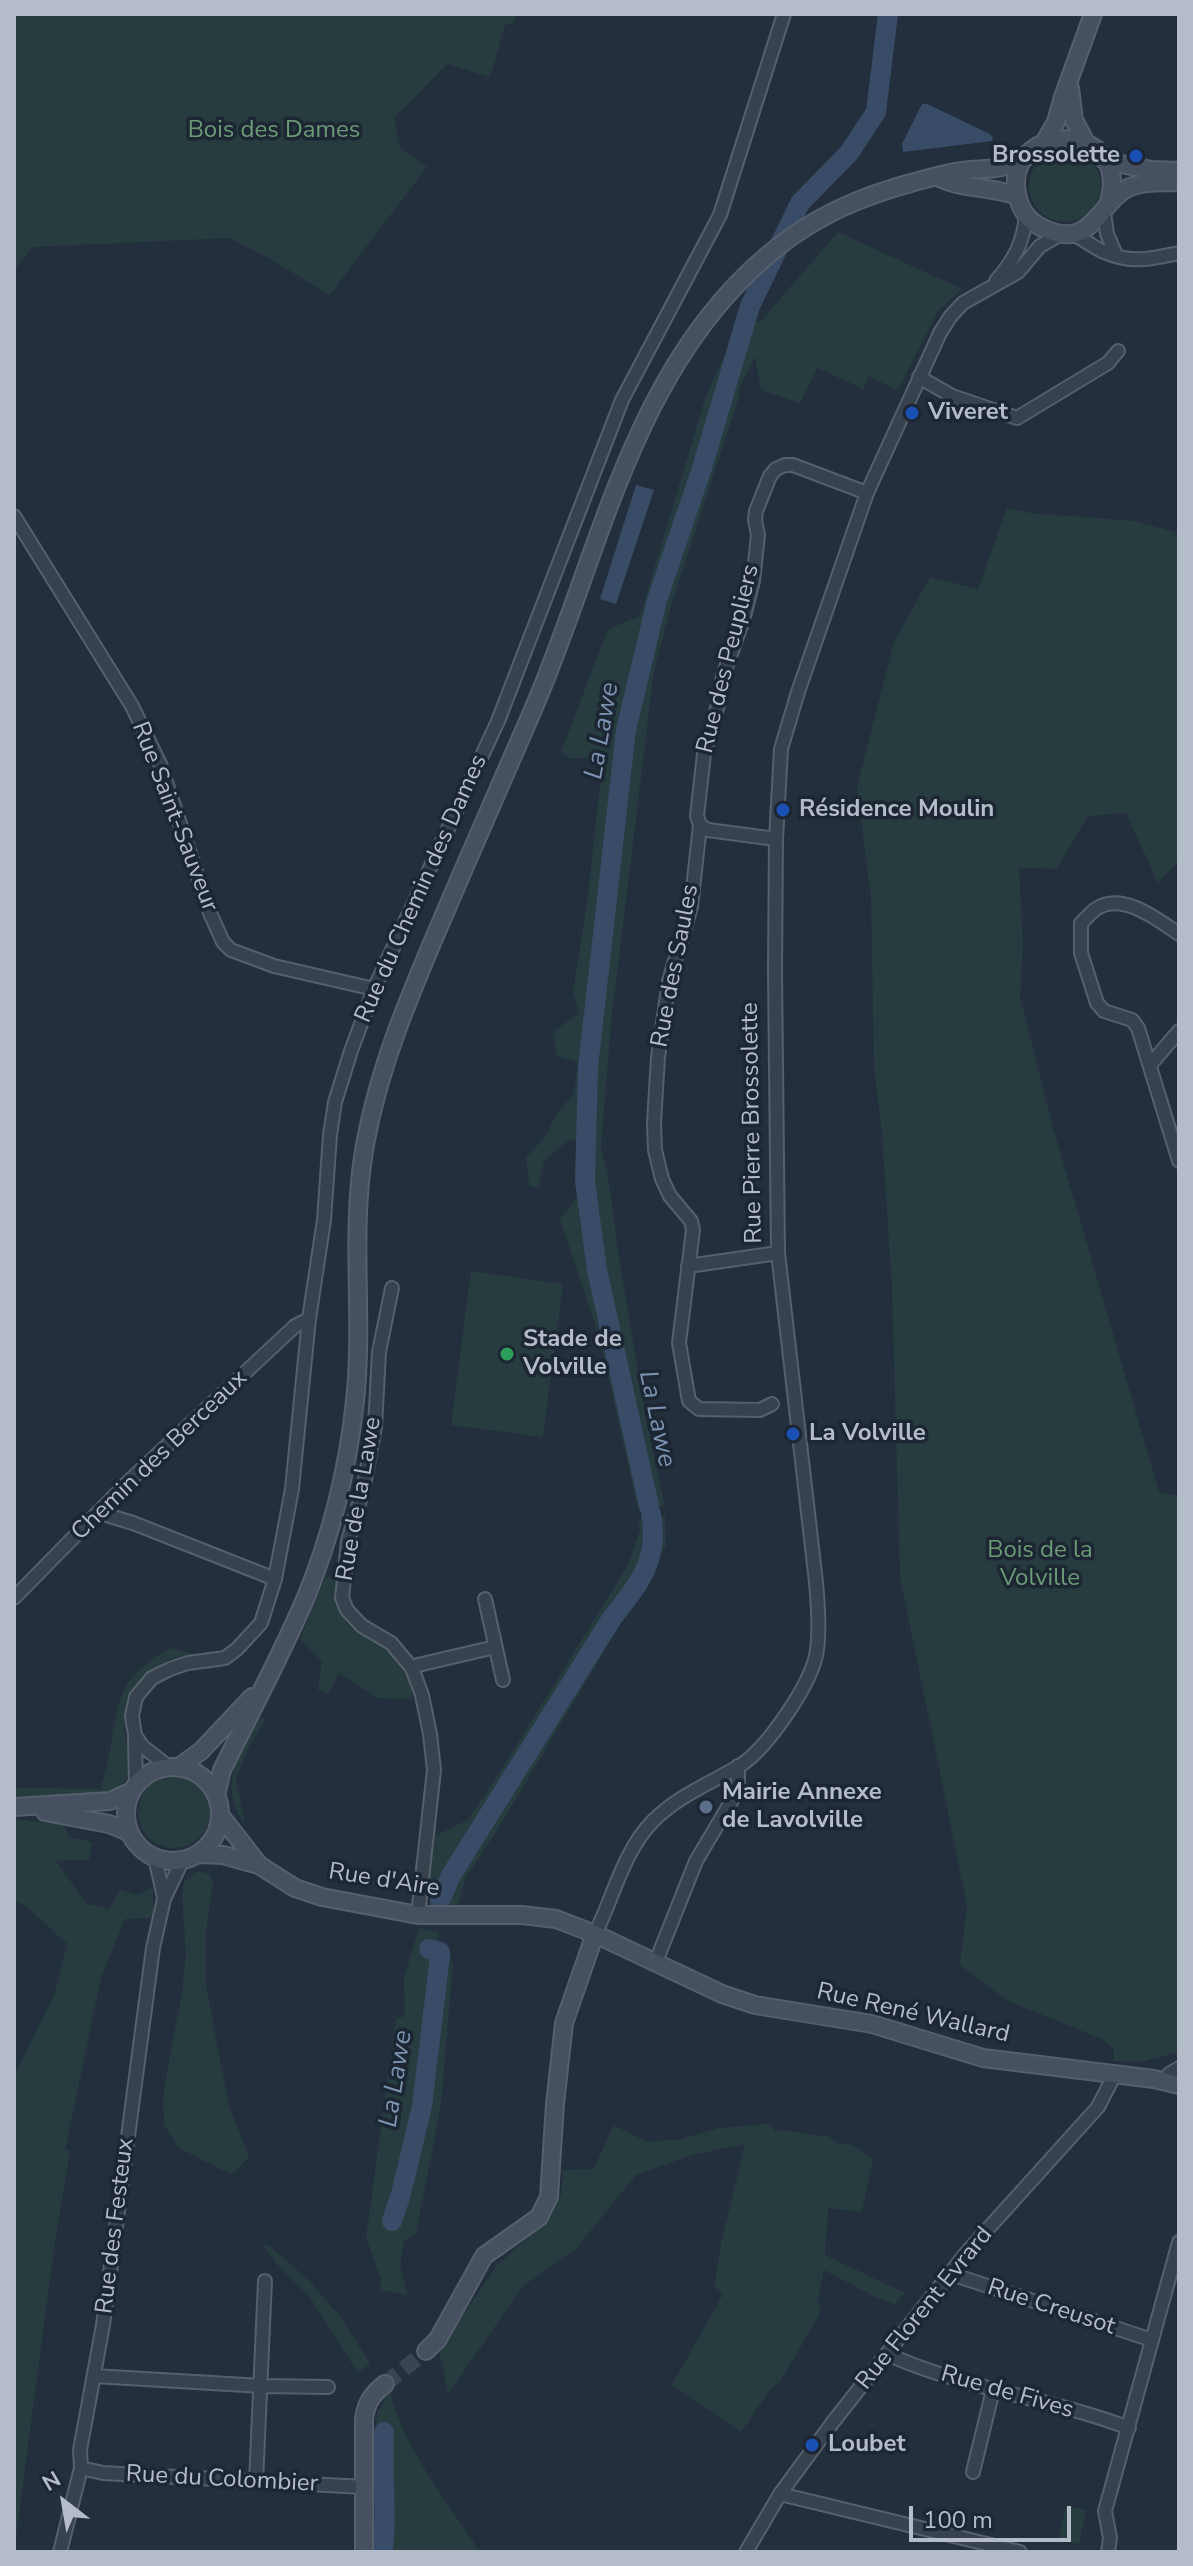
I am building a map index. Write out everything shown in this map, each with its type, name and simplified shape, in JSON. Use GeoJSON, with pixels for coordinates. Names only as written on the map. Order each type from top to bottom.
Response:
{"type":"FeatureCollection","features":[{"type":"Feature","properties":{"kind":"main road"},"geometry":{"type":"LineString","coordinates":[[1045,141],[1056,122],[1093,14]]}},
{"type":"Feature","properties":{"kind":"main road"},"geometry":{"type":"LineString","coordinates":[[1070,83],[1074,120],[1086,143]]}},
{"type":"Feature","properties":{"kind":"main road"},"geometry":{"type":"LineString","coordinates":[[1106,209],[1112,183],[1105,161],[1097,150],[1086,143],[1070,138],[1045,141],[1025,158],[1017,177],[1017,196],[1026,214],[1045,230],[1066,233],[1090,226],[1129,187],[1179,182]]}},
{"type":"Feature","properties":{"kind":"main road"},"geometry":{"type":"LineString","coordinates":[[216,1795],[222,1770],[307,1594],[332,1521],[355,1405],[358,1365],[357,1213],[362,1168],[391,1043],[535,705],[642,427],[675,363],[730,292],[768,254],[807,226],[838,207],[878,191],[952,172],[1001,169],[1025,158]]}},
{"type":"Feature","properties":{"kind":"main road"},"geometry":{"type":"LineString","coordinates":[[1105,161],[1152,170],[1179,171]]}},
{"type":"Feature","properties":{"kind":"main road"},"geometry":{"type":"LineString","coordinates":[[938,177],[949,183],[998,189],[1017,196]]}},
{"type":"Feature","properties":{"kind":"main road"},"geometry":{"type":"LineString","coordinates":[[14,1807],[110,1801],[157,1770],[174,1767],[201,1751],[264,1684]]}},
{"type":"Feature","properties":{"kind":"main road"},"geometry":{"type":"LineString","coordinates":[[134,1788],[126,1811],[129,1832],[139,1847],[155,1858],[182,1861],[198,1854],[214,1838],[220,1815],[216,1795],[212,1786],[197,1773],[174,1767]]}},
{"type":"Feature","properties":{"kind":"main road"},"geometry":{"type":"LineString","coordinates":[[32,1807],[109,1824],[129,1832]]}},
{"type":"Feature","properties":{"kind":"main road","name":"Rue d'Aire"},"geometry":{"type":"LineString","coordinates":[[220,1815],[259,1865]]}},
{"type":"Feature","properties":{"kind":"main road","name":"Rue d'Aire"},"geometry":{"type":"LineString","coordinates":[[198,1854],[223,1855],[259,1865],[295,1888],[322,1897],[418,1915],[522,1915],[556,1919]]}},
{"type":"Feature","properties":{"kind":"main road","name":"Rue René Wallard"},"geometry":{"type":"LineString","coordinates":[[556,1919],[722,1994],[755,2005],[872,2024],[983,2058],[1172,2083]]}},
{"type":"Feature","properties":{"kind":"main road"},"geometry":{"type":"LineString","coordinates":[[426,2351],[438,2339],[484,2256],[539,2217],[549,2197],[564,2023],[595,1934]]}},
{"type":"Feature","properties":{"kind":"main road"},"geometry":{"type":"LineString","coordinates":[[364,2552],[366,2407],[373,2394],[385,2384]]}},
{"type":"Feature","properties":{"kind":"street","name":"Rue du Chemin des Dames"},"geometry":{"type":"LineString","coordinates":[[134,1788],[135,1735],[132,1716],[136,1697],[152,1678],[188,1663],[225,1658],[261,1623],[275,1579],[292,1489],[335,1102],[351,1051],[374,989],[498,721],[622,400],[720,215],[784,14]]}},
{"type":"Feature","properties":{"kind":"street"},"geometry":{"type":"LineString","coordinates":[[1106,209],[1107,234],[1116,255]]}},
{"type":"Feature","properties":{"kind":"street","name":"Rue Pierre Brossolette"},"geometry":{"type":"LineString","coordinates":[[991,286],[1018,252],[1026,214]]}},
{"type":"Feature","properties":{"kind":"street"},"geometry":{"type":"LineString","coordinates":[[1066,233],[1081,237],[1103,252],[1140,261],[1179,253]]}},
{"type":"Feature","properties":{"kind":"street","name":"Rue Pierre Brossolette"},"geometry":{"type":"LineString","coordinates":[[595,1934],[641,1836],[654,1820],[695,1788],[738,1766],[769,1740],[799,1695],[817,1653],[816,1582],[778,1253],[776,839],[778,777],[785,734],[867,493],[919,377],[950,317],[963,303],[1018,272],[1040,246],[1066,233]]}},
{"type":"Feature","properties":{"kind":"street"},"geometry":{"type":"LineString","coordinates":[[919,377],[952,396],[1017,418],[1108,363],[1118,351]]}},
{"type":"Feature","properties":{"kind":"street","name":"Rue des Peupliers"},"geometry":{"type":"LineString","coordinates":[[700,825],[697,816],[704,754],[723,676],[753,581],[758,535],[756,511],[770,476],[776,469],[793,465],[867,493]]}},
{"type":"Feature","properties":{"kind":"street","name":"Rue Saint-Sauveur"},"geometry":{"type":"LineString","coordinates":[[14,516],[132,706],[160,764],[210,913],[223,942],[231,950],[274,966],[374,989]]}},
{"type":"Feature","properties":{"kind":"street"},"geometry":{"type":"LineString","coordinates":[[700,825],[708,830],[776,839]]}},
{"type":"Feature","properties":{"kind":"street","name":"Rue des Saules"},"geometry":{"type":"LineString","coordinates":[[688,1266],[693,1230],[691,1221],[670,1196],[662,1179],[655,1150],[654,1123],[658,1057],[669,981],[691,907],[700,825]]}},
{"type":"Feature","properties":{"kind":"street"},"geometry":{"type":"LineString","coordinates":[[1179,934],[1150,915],[1117,904],[1098,907],[1081,923],[1081,953],[1097,1003],[1104,1011],[1132,1020],[1138,1028],[1179,1161]]}},
{"type":"Feature","properties":{"kind":"street"},"geometry":{"type":"LineString","coordinates":[[1150,1065],[1179,1031]]}},
{"type":"Feature","properties":{"kind":"street"},"geometry":{"type":"LineString","coordinates":[[772,1404],[760,1410],[699,1409],[689,1401],[679,1343],[688,1266],[778,1253]]}},
{"type":"Feature","properties":{"kind":"street","name":"Rue de la Lawe"},"geometry":{"type":"LineString","coordinates":[[392,1288],[379,1352],[375,1427],[363,1490],[348,1541],[342,1598],[347,1610],[362,1626],[391,1643],[412,1668],[425,1708],[434,1770],[418,1915]]}},
{"type":"Feature","properties":{"kind":"street","name":"Chemin des Berceaux"},"geometry":{"type":"LineString","coordinates":[[14,1598],[129,1481],[295,1326],[309,1319]]}},
{"type":"Feature","properties":{"kind":"street"},"geometry":{"type":"LineString","coordinates":[[100,1513],[275,1579]]}},
{"type":"Feature","properties":{"kind":"street"},"geometry":{"type":"LineString","coordinates":[[485,1599],[503,1680]]}},
{"type":"Feature","properties":{"kind":"street"},"geometry":{"type":"LineString","coordinates":[[412,1668],[495,1647]]}},
{"type":"Feature","properties":{"kind":"street"},"geometry":{"type":"LineString","coordinates":[[135,1735],[142,1746],[174,1767]]}},
{"type":"Feature","properties":{"kind":"street"},"geometry":{"type":"LineString","coordinates":[[655,1964],[696,1861],[734,1797],[738,1786],[738,1766]]}},
{"type":"Feature","properties":{"kind":"street","name":"Rue des Festeux"},"geometry":{"type":"LineString","coordinates":[[155,1858],[164,1899]]}},
{"type":"Feature","properties":{"kind":"street","name":"Rue des Festeux"},"geometry":{"type":"LineString","coordinates":[[60,2552],[81,2468],[80,2450],[94,2376],[153,1948],[164,1899],[182,1861]]}},
{"type":"Feature","properties":{"kind":"street"},"geometry":{"type":"LineString","coordinates":[[1172,2083],[1169,2074],[1179,2068]]}},
{"type":"Feature","properties":{"kind":"street","name":"Rue Florent Evrard"},"geometry":{"type":"LineString","coordinates":[[746,2552],[780,2494],[887,2354],[967,2252],[1098,2107],[1115,2074]]}},
{"type":"Feature","properties":{"kind":"street"},"geometry":{"type":"LineString","coordinates":[[1108,2552],[1110,2538],[1105,2511],[1179,2242]]}},
{"type":"Feature","properties":{"kind":"street","name":"Rue Creusot"},"geometry":{"type":"LineString","coordinates":[[951,2274],[1152,2340]]}},
{"type":"Feature","properties":{"kind":"street"},"geometry":{"type":"LineString","coordinates":[[256,2482],[265,2281]]}},
{"type":"Feature","properties":{"kind":"street","name":"Rue de Fives"},"geometry":{"type":"LineString","coordinates":[[887,2354],[993,2390],[1129,2428]]}},
{"type":"Feature","properties":{"kind":"street"},"geometry":{"type":"LineString","coordinates":[[94,2376],[328,2387]]}},
{"type":"Feature","properties":{"kind":"street"},"geometry":{"type":"LineString","coordinates":[[973,2472],[993,2390]]}},
{"type":"Feature","properties":{"kind":"street","name":"Rue du Colombier"},"geometry":{"type":"LineString","coordinates":[[81,2468],[103,2473],[364,2487]]}},
{"type":"Feature","properties":{"kind":"street"},"geometry":{"type":"LineString","coordinates":[[780,2494],[1020,2552]]}},
{"type":"Feature","properties":{"kind":"green space","name":"Bois des Dames"},"geometry":{"type":"Polygon","coordinates":[[[14,14],[517,14],[514,22],[505,25],[490,77],[447,64],[394,118],[400,148],[427,167],[330,295],[229,238],[33,247],[14,270],[14,14]]]}},
{"type":"Feature","properties":{"kind":"green space"},"geometry":{"type":"Polygon","coordinates":[[[1058,150],[1072,150],[1091,160],[1101,179],[1101,193],[1091,212],[1072,222],[1058,222],[1039,212],[1029,193],[1029,179],[1039,160],[1058,150]]]}},
{"type":"Feature","properties":{"kind":"green space"},"geometry":{"type":"Polygon","coordinates":[[[838,232],[962,289],[937,312],[898,390],[868,376],[864,389],[817,368],[800,403],[761,390],[755,356],[739,389],[739,397],[672,602],[654,670],[611,1023],[601,1149],[640,1382],[665,1506],[638,1509],[600,1340],[560,1219],[581,1192],[582,1153],[576,1139],[568,1140],[544,1161],[539,1188],[529,1186],[526,1157],[544,1138],[558,1112],[574,1094],[578,1062],[557,1056],[553,1032],[579,1013],[573,992],[588,896],[603,756],[571,759],[561,752],[608,629],[640,616],[706,396],[741,319],[760,322],[838,232]]]}},
{"type":"Feature","properties":{"kind":"green space","name":"Bois de la Volville"},"geometry":{"type":"Polygon","coordinates":[[[1007,508],[1030,513],[1134,521],[1179,533],[1179,860],[1158,883],[1126,813],[1088,816],[1057,869],[1019,868],[1023,944],[1020,997],[1052,1124],[1159,1492],[1179,1496],[1179,2052],[1140,2062],[1113,2061],[1114,2049],[1104,2040],[1008,2001],[960,1965],[967,1905],[900,1577],[892,1288],[882,1133],[874,1066],[871,897],[857,787],[894,642],[930,577],[978,589],[1007,508]]]}},
{"type":"Feature","properties":{"kind":"green space","name":"Stade de Volville"},"geometry":{"type":"Polygon","coordinates":[[[471,1271],[563,1284],[543,1437],[451,1425],[471,1271]]]}},
{"type":"Feature","properties":{"kind":"green space"},"geometry":{"type":"Polygon","coordinates":[[[665,1516],[666,1545],[658,1561],[466,1877],[458,1905],[435,1904],[427,1895],[434,1836],[468,1820],[499,1773],[627,1567],[640,1530],[638,1520],[665,1516]]]}},
{"type":"Feature","properties":{"kind":"green space"},"geometry":{"type":"Polygon","coordinates":[[[339,1577],[339,1609],[347,1623],[389,1646],[407,1670],[413,1699],[377,1698],[339,1673],[328,1694],[318,1690],[322,1661],[300,1640],[325,1578],[339,1577]]]}},
{"type":"Feature","properties":{"kind":"green space"},"geometry":{"type":"Polygon","coordinates":[[[171,1648],[197,1655],[167,1661],[144,1677],[136,1689],[126,1717],[130,1771],[121,1785],[104,1794],[14,1796],[14,1788],[100,1789],[123,1693],[132,1677],[148,1662],[171,1648]]]}},
{"type":"Feature","properties":{"kind":"green space"},"geometry":{"type":"Polygon","coordinates":[[[259,1717],[266,1719],[250,1744],[236,1778],[245,1824],[237,1810],[232,1783],[238,1756],[259,1717]]]}},
{"type":"Feature","properties":{"kind":"green space"},"geometry":{"type":"Polygon","coordinates":[[[181,1776],[200,1786],[208,1798],[208,1826],[200,1838],[188,1846],[167,1848],[148,1838],[140,1826],[138,1805],[148,1786],[160,1778],[181,1776]]]}},
{"type":"Feature","properties":{"kind":"green space"},"geometry":{"type":"Polygon","coordinates":[[[14,1819],[64,1825],[69,1837],[92,1842],[89,1860],[56,1861],[87,1904],[109,1909],[120,1890],[139,1895],[153,1886],[153,1918],[125,1919],[101,1978],[65,2150],[70,2151],[55,2241],[14,2552],[14,2195],[17,2174],[14,2173],[14,2076],[55,1993],[67,1944],[25,1905],[14,1901],[14,1819]]]}},
{"type":"Feature","properties":{"kind":"green space"},"geometry":{"type":"Polygon","coordinates":[[[198,1871],[209,1874],[213,1882],[206,1931],[206,1985],[229,2107],[249,2157],[232,2175],[179,2148],[164,2125],[166,2077],[186,1955],[182,1893],[184,1882],[198,1871]]]}},
{"type":"Feature","properties":{"kind":"green space"},"geometry":{"type":"Polygon","coordinates":[[[419,1928],[439,1932],[436,1951],[449,1954],[453,1964],[441,2104],[416,2234],[404,2241],[400,2267],[408,2295],[380,2290],[381,2279],[366,2237],[396,2019],[405,2016],[404,1978],[419,1928]]]}},
{"type":"Feature","properties":{"kind":"green space"},"geometry":{"type":"Polygon","coordinates":[[[770,2124],[775,2131],[829,2136],[837,2143],[853,2145],[873,2159],[862,2212],[828,2208],[825,2255],[905,2293],[895,2304],[824,2270],[817,2302],[821,2306],[818,2317],[780,2382],[772,2387],[741,2432],[672,2385],[723,2294],[714,2287],[745,2144],[692,2155],[636,2175],[575,2250],[524,2285],[448,2394],[439,2350],[497,2265],[551,2217],[561,2196],[563,2170],[594,2169],[613,2125],[648,2142],[680,2139],[719,2128],[770,2124]]]}},
{"type":"Feature","properties":{"kind":"green space"},"geometry":{"type":"Polygon","coordinates":[[[262,2243],[271,2247],[308,2280],[341,2317],[370,2364],[358,2373],[309,2296],[278,2265],[262,2243]]]}},
{"type":"Feature","properties":{"kind":"green space"},"geometry":{"type":"Polygon","coordinates":[[[390,2391],[415,2453],[480,2552],[372,2552],[377,2413],[390,2391]]]}},
{"type":"Feature","properties":{"kind":"green space"},"geometry":{"type":"Polygon","coordinates":[[[1066,2506],[1086,2510],[1079,2544],[1058,2540],[1066,2506]]]}},
{"type":"Feature","properties":{"kind":"water"},"geometry":{"type":"Polygon","coordinates":[[[922,104],[990,134],[992,141],[903,152],[902,144],[922,104]]]}},
{"type":"Feature","properties":{"kind":"water"},"geometry":{"type":"Polygon","coordinates":[[[636,485],[654,490],[616,604],[600,599],[636,485]]]}},
{"type":"Feature","properties":{"kind":"waterway","name":"La Lawe"},"geometry":{"type":"LineString","coordinates":[[649,1506],[597,1270],[585,1181],[588,1067],[626,730],[657,600],[702,468],[750,306],[800,203],[849,153],[876,112],[888,14]]}},
{"type":"Feature","properties":{"kind":"waterway","name":"La Lawe"},"geometry":{"type":"LineString","coordinates":[[440,1901],[450,1877],[612,1618],[645,1571],[652,1545],[651,1514]]}},
{"type":"Feature","properties":{"kind":"waterway","name":"La Lawe"},"geometry":{"type":"LineString","coordinates":[[392,2221],[422,2106],[440,1956],[440,1952],[429,1949]]}},
{"type":"Feature","properties":{"kind":"waterway","name":"La Lawe"},"geometry":{"type":"LineString","coordinates":[[383,2552],[384,2432]]}},
{"type":"Feature","properties":{"kind":"tunnel"},"geometry":{"type":"LineString","coordinates":[[385,2384],[426,2351]]}},
{"type":"Feature","properties":{"kind":"place","name":"Brossolette"},"geometry":{"type":"Point","coordinates":[1136,156]}},
{"type":"Feature","properties":{"kind":"place","name":"Viveret"},"geometry":{"type":"Point","coordinates":[912,413]}},
{"type":"Feature","properties":{"kind":"place","name":"Résidence Moulin"},"geometry":{"type":"Point","coordinates":[783,810]}},
{"type":"Feature","properties":{"kind":"place","name":"Stade de Volville"},"geometry":{"type":"Point","coordinates":[507,1354]}},
{"type":"Feature","properties":{"kind":"place","name":"La Volville"},"geometry":{"type":"Point","coordinates":[793,1434]}},
{"type":"Feature","properties":{"kind":"place","name":"Mairie Annexe de Lavolville"},"geometry":{"type":"Point","coordinates":[706,1807]}},
{"type":"Feature","properties":{"kind":"place","name":"Loubet"},"geometry":{"type":"Point","coordinates":[812,2445]}}]}
